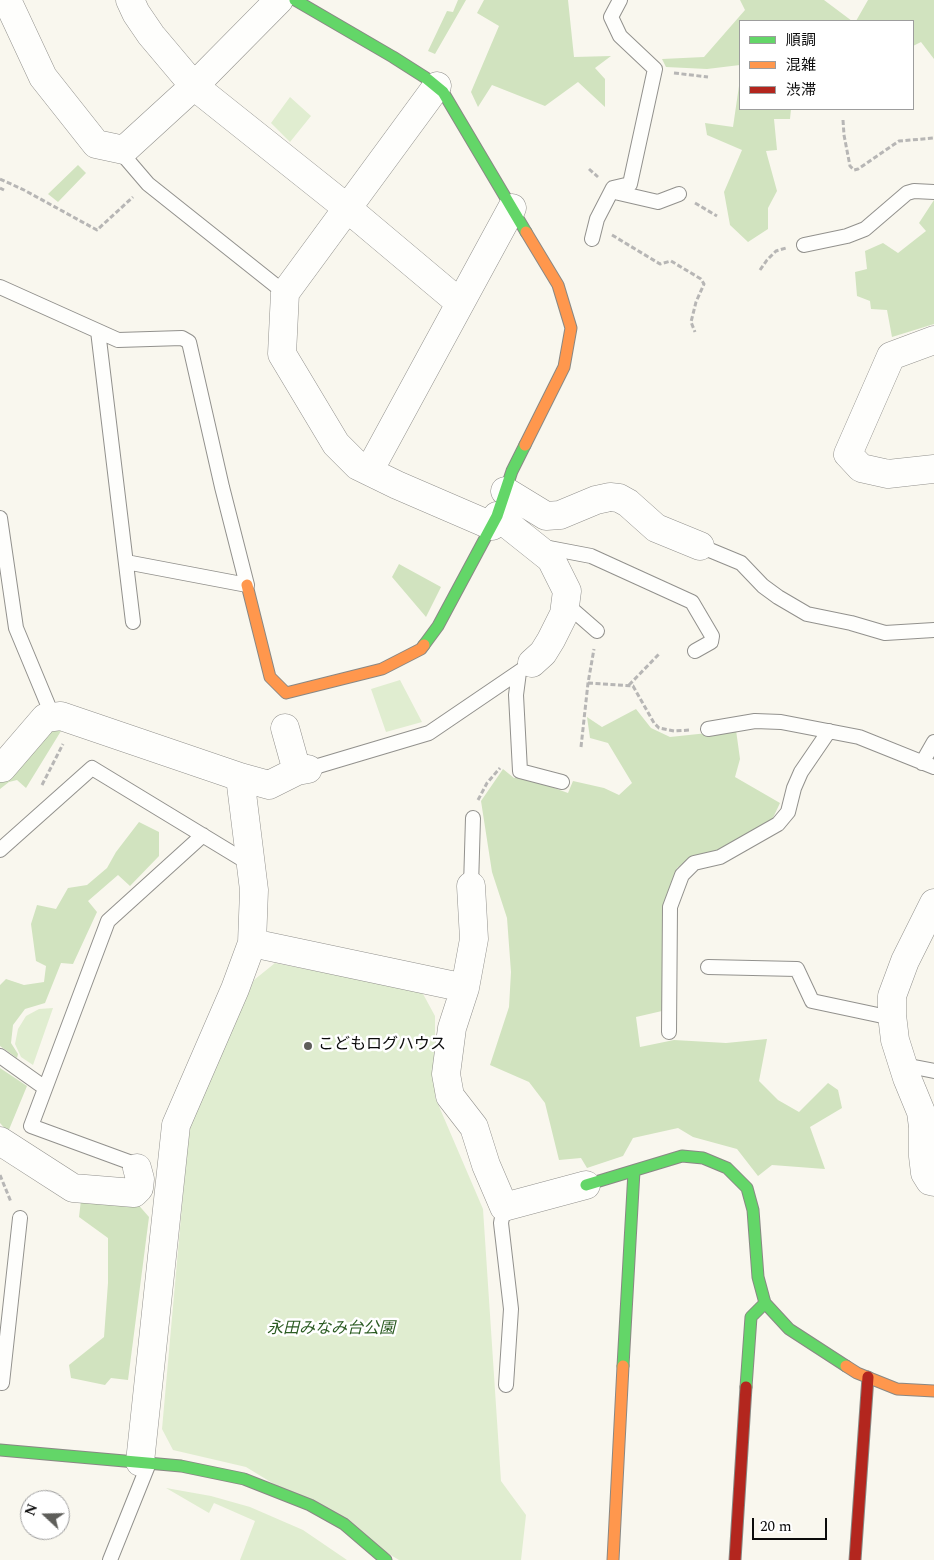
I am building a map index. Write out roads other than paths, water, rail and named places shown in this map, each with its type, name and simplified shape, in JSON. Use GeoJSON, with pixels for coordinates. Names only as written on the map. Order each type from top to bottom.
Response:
{"type":"FeatureCollection","features":[{"type":"Feature","properties":{"kind":"street"},"geometry":{"type":"LineString","coordinates":[[7,0],[43,77],[96,144],[124,150],[194,86],[279,0]]}},
{"type":"Feature","properties":{"kind":"street"},"geometry":{"type":"LineString","coordinates":[[130,0],[136,13],[151,35],[194,86],[347,208],[460,303]]}},
{"type":"Feature","properties":{"kind":"street"},"geometry":{"type":"LineString","coordinates":[[283,708],[382,669],[421,649],[438,626],[498,511],[512,472],[564,367],[570,328],[567,311],[558,286],[443,92],[393,57],[295,0]]}},
{"type":"Feature","properties":{"kind":"street"},"geometry":{"type":"LineString","coordinates":[[437,86],[286,293],[282,354],[336,444],[358,466],[396,485],[498,511],[546,516],[560,515],[596,500],[610,497],[618,498],[628,503],[656,528],[700,546]]}},
{"type":"Feature","properties":{"kind":"street"},"geometry":{"type":"LineString","coordinates":[[368,471],[512,208]]}},
{"type":"Feature","properties":{"kind":"street"},"geometry":{"type":"LineString","coordinates":[[934,340],[891,356],[848,454],[861,468],[888,474],[934,469]]}},
{"type":"Feature","properties":{"kind":"street"},"geometry":{"type":"LineString","coordinates":[[498,511],[532,544],[551,559],[567,591],[564,614],[552,640],[543,653],[525,667]]}},
{"type":"Feature","properties":{"kind":"street"},"geometry":{"type":"LineString","coordinates":[[1,767],[45,718],[67,722],[269,785],[303,770],[283,708],[270,677],[247,585]]}},
{"type":"Feature","properties":{"kind":"street"},"geometry":{"type":"LineString","coordinates":[[145,1463],[176,1125],[235,988],[252,943],[254,890],[240,777]]}},
{"type":"Feature","properties":{"kind":"street"},"geometry":{"type":"LineString","coordinates":[[471,886],[474,939],[465,988],[452,1028],[446,1074],[450,1096],[474,1127],[486,1165],[504,1207],[682,1156],[703,1158],[727,1168],[747,1188],[753,1210],[758,1276],[765,1303],[789,1329],[857,1373],[897,1389],[934,1391]]}},
{"type":"Feature","properties":{"kind":"street"},"geometry":{"type":"LineString","coordinates":[[934,903],[902,970],[892,996],[895,1040],[907,1078],[921,1112],[923,1127],[922,1156],[925,1173],[930,1181],[934,1182]]}},
{"type":"Feature","properties":{"kind":"street"},"geometry":{"type":"LineString","coordinates":[[252,943],[465,988]]}},
{"type":"Feature","properties":{"kind":"street"},"geometry":{"type":"LineString","coordinates":[[0,1141],[73,1188],[134,1192],[139,1188],[140,1179],[134,1166]]}},
{"type":"Feature","properties":{"kind":"street"},"geometry":{"type":"LineString","coordinates":[[613,1560],[634,1171]]}},
{"type":"Feature","properties":{"kind":"street"},"geometry":{"type":"LineString","coordinates":[[735,1560],[751,1317],[765,1303]]}},
{"type":"Feature","properties":{"kind":"street"},"geometry":{"type":"LineString","coordinates":[[856,1560],[868,1377]]}},
{"type":"Feature","properties":{"kind":"street"},"geometry":{"type":"LineString","coordinates":[[0,1450],[145,1463],[210,1471],[244,1479],[310,1505],[344,1524],[386,1560]]}},
{"type":"Feature","properties":{"kind":"lane"},"geometry":{"type":"LineString","coordinates":[[613,188],[630,184],[656,69],[620,36],[611,17],[620,0]]}},
{"type":"Feature","properties":{"kind":"lane"},"geometry":{"type":"LineString","coordinates":[[118,149],[148,184],[286,293]]}},
{"type":"Feature","properties":{"kind":"lane"},"geometry":{"type":"LineString","coordinates":[[613,188],[619,193],[658,202],[679,194]]}},
{"type":"Feature","properties":{"kind":"lane"},"geometry":{"type":"LineString","coordinates":[[592,239],[596,225],[613,188]]}},
{"type":"Feature","properties":{"kind":"lane"},"geometry":{"type":"LineString","coordinates":[[804,245],[847,236],[865,229],[907,193],[914,191],[934,192]]}},
{"type":"Feature","properties":{"kind":"lane"},"geometry":{"type":"LineString","coordinates":[[0,287],[118,340],[182,338],[190,342],[222,488],[247,585],[126,562]]}},
{"type":"Feature","properties":{"kind":"lane"},"geometry":{"type":"LineString","coordinates":[[98,331],[133,622]]}},
{"type":"Feature","properties":{"kind":"lane"},"geometry":{"type":"LineString","coordinates":[[0,518],[16,628],[67,722]]}},
{"type":"Feature","properties":{"kind":"lane"},"geometry":{"type":"LineString","coordinates":[[532,544],[591,556],[692,602],[712,636],[711,642],[695,651]]}},
{"type":"Feature","properties":{"kind":"lane"},"geometry":{"type":"LineString","coordinates":[[700,546],[741,563],[762,586],[807,614],[851,623],[885,634],[934,630]]}},
{"type":"Feature","properties":{"kind":"lane"},"geometry":{"type":"LineString","coordinates":[[566,604],[597,631]]}},
{"type":"Feature","properties":{"kind":"lane"},"geometry":{"type":"LineString","coordinates":[[525,667],[516,695],[520,771],[562,782]]}},
{"type":"Feature","properties":{"kind":"lane"},"geometry":{"type":"LineString","coordinates":[[303,770],[429,733],[525,667]]}},
{"type":"Feature","properties":{"kind":"lane"},"geometry":{"type":"LineString","coordinates":[[708,730],[755,721],[781,722],[859,737],[928,765],[934,742]]}},
{"type":"Feature","properties":{"kind":"lane"},"geometry":{"type":"LineString","coordinates":[[669,1032],[670,907],[682,875],[694,863],[720,857],[778,824],[788,812],[794,788],[802,772],[830,731]]}},
{"type":"Feature","properties":{"kind":"lane"},"geometry":{"type":"LineString","coordinates":[[0,850],[92,768],[250,864]]}},
{"type":"Feature","properties":{"kind":"lane"},"geometry":{"type":"LineString","coordinates":[[471,886],[472,818]]}},
{"type":"Feature","properties":{"kind":"lane"},"geometry":{"type":"LineString","coordinates":[[134,1166],[31,1126],[108,921],[203,835]]}},
{"type":"Feature","properties":{"kind":"lane"},"geometry":{"type":"LineString","coordinates":[[708,967],[797,969],[812,1001],[892,1018]]}},
{"type":"Feature","properties":{"kind":"lane"},"geometry":{"type":"LineString","coordinates":[[0,1056],[45,1088]]}},
{"type":"Feature","properties":{"kind":"lane"},"geometry":{"type":"LineString","coordinates":[[904,1065],[934,1071]]}},
{"type":"Feature","properties":{"kind":"lane"},"geometry":{"type":"LineString","coordinates":[[504,1207],[501,1223],[511,1309],[506,1385]]}},
{"type":"Feature","properties":{"kind":"lane"},"geometry":{"type":"LineString","coordinates":[[2,1383],[20,1218]]}},
{"type":"Feature","properties":{"kind":"lane"},"geometry":{"type":"LineString","coordinates":[[110,1560],[145,1463]]}},
{"type":"Feature","properties":{"kind":"place","name":"こどもログハウス"},"geometry":{"type":"Point","coordinates":[308,1046]}},
{"type":"Feature","properties":{"kind":"park label","name":"永田みなみ台公園"},"geometry":{"type":"Point","coordinates":[331,1330]}}]}
